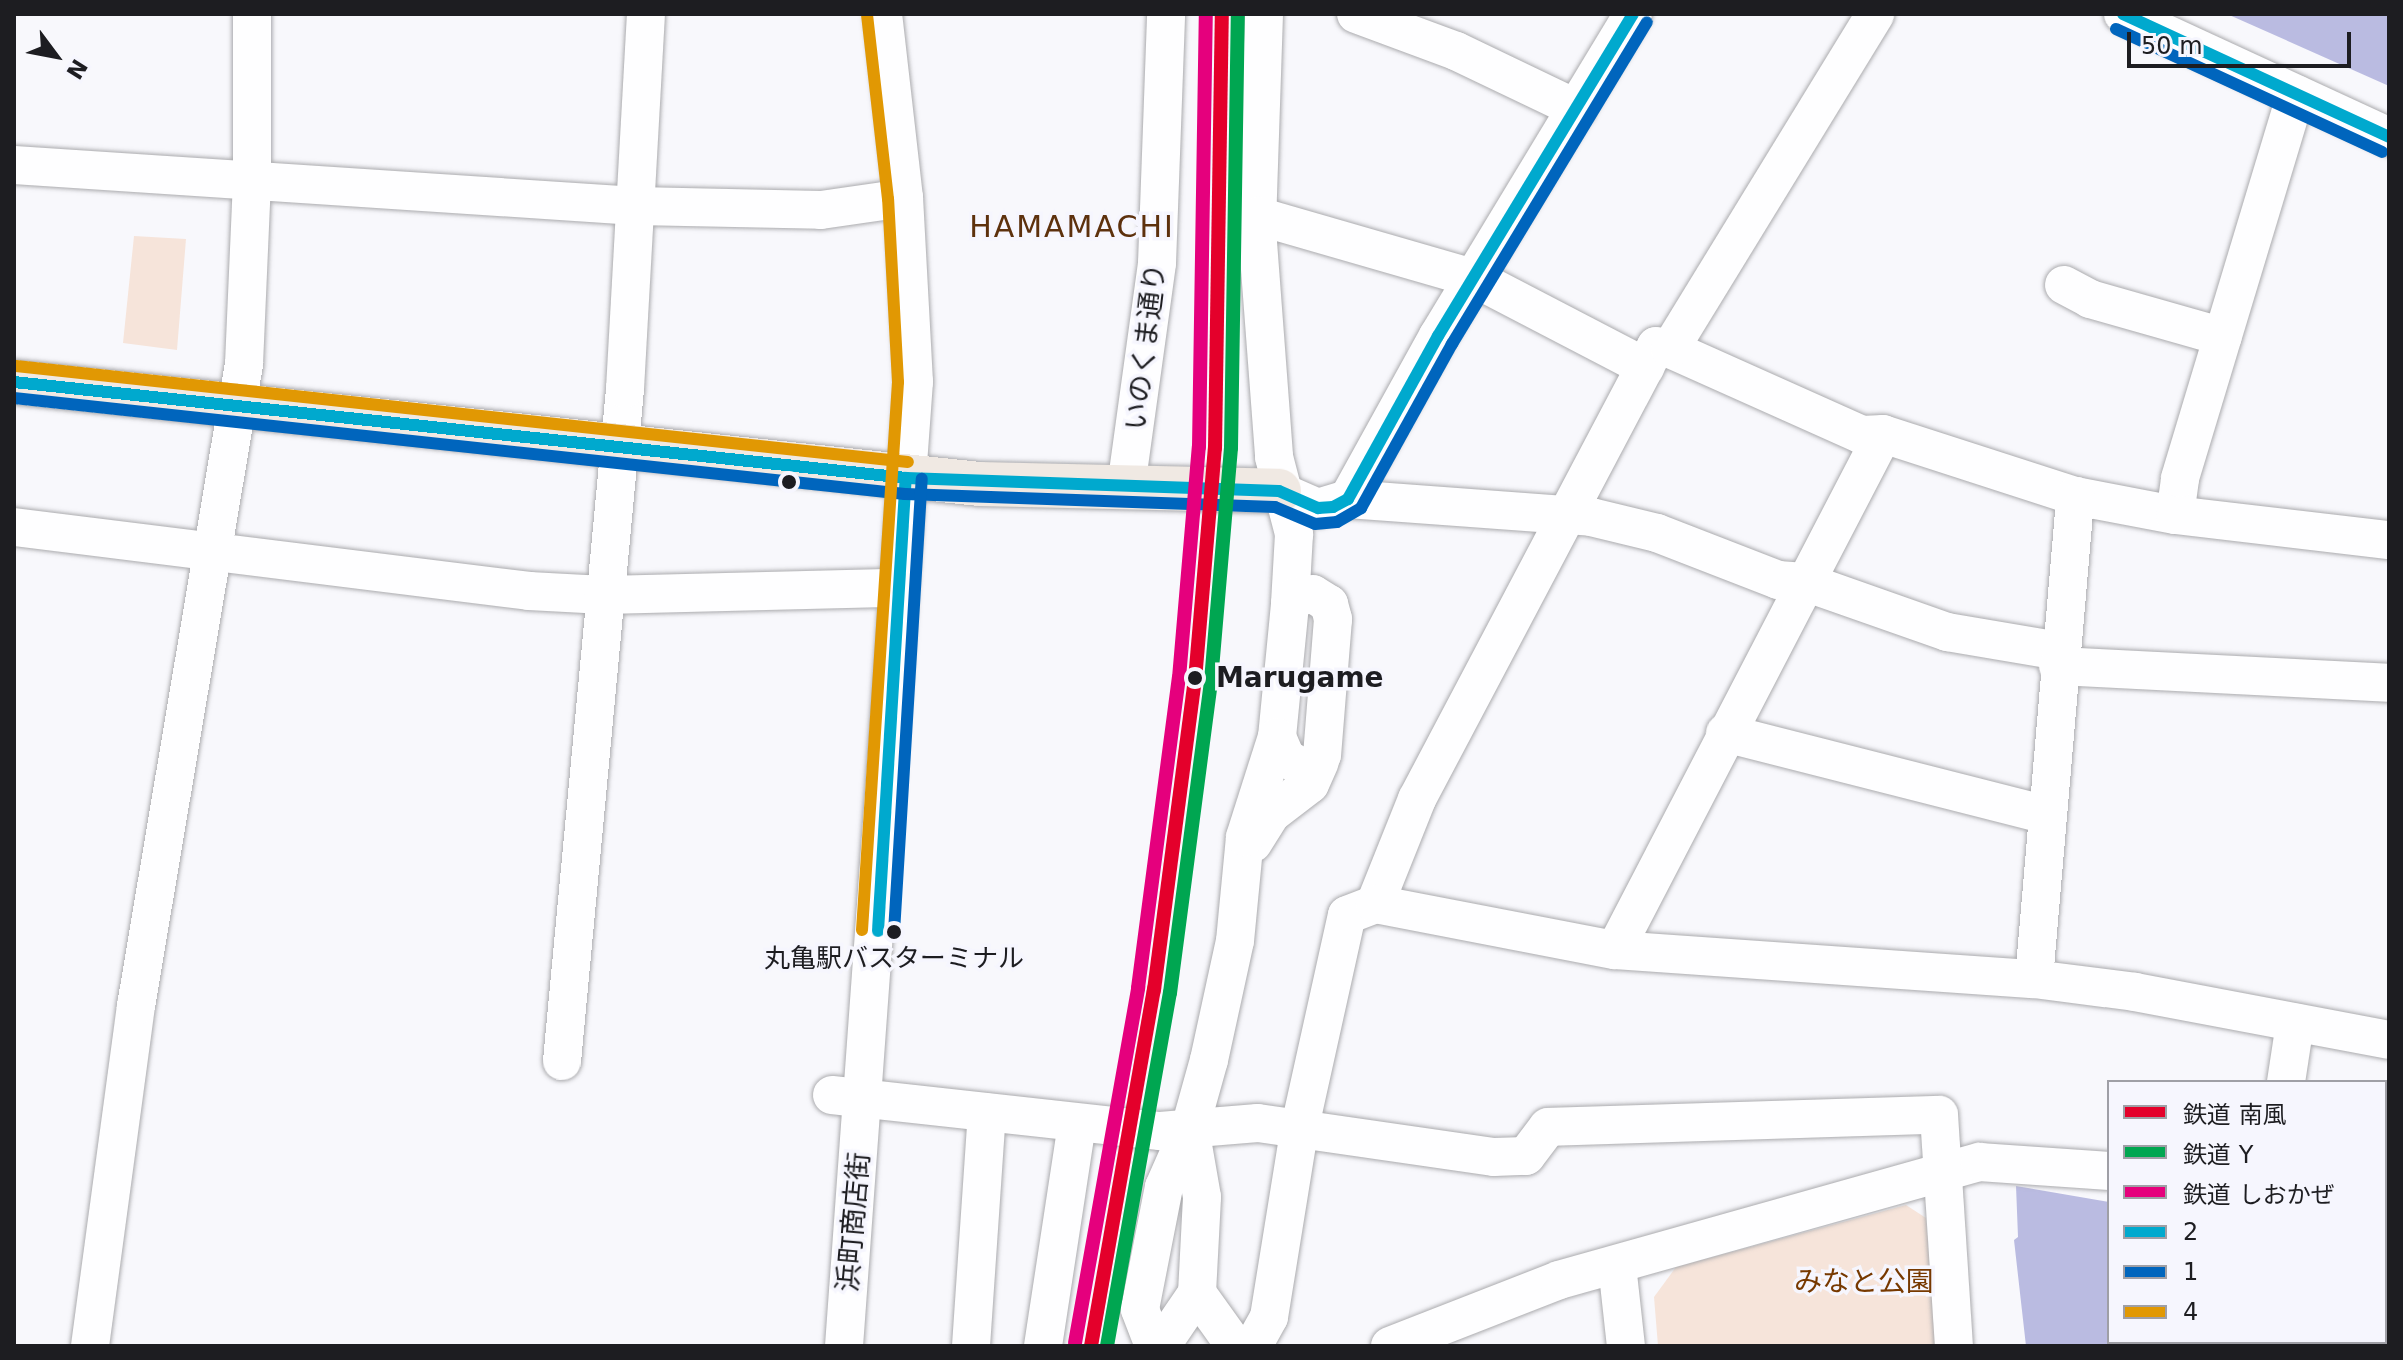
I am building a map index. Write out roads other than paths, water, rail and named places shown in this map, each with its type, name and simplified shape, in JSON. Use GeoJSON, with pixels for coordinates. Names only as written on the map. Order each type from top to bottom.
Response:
{"type":"FeatureCollection","features":[{"type":"Feature","properties":{"kind":"main road"},"geometry":{"type":"LineString","coordinates":[[14,382],[618,446],[907,464],[1126,487],[1279,491]]}},
{"type":"Feature","properties":{"kind":"street"},"geometry":{"type":"LineString","coordinates":[[90,1346],[136,1006],[244,364],[252,180],[252,14]]}},
{"type":"Feature","properties":{"kind":"street"},"geometry":{"type":"LineString","coordinates":[[562,1061],[618,446],[636,206],[646,14]]}},
{"type":"Feature","properties":{"kind":"street","name":"浜町商店街"},"geometry":{"type":"LineString","coordinates":[[844,1346],[848,1097],[898,588],[913,309],[883,14]]}},
{"type":"Feature","properties":{"kind":"street","name":"いのくま通り"},"geometry":{"type":"LineString","coordinates":[[1126,487],[1157,263],[1166,14]]}},
{"type":"Feature","properties":{"kind":"street"},"geometry":{"type":"LineString","coordinates":[[1154,1346],[1140,1309],[1164,1187],[1190,1128],[1226,989],[1251,813],[1267,779],[1277,737],[1290,604],[1294,534],[1279,491],[1258,216],[1264,14]]}},
{"type":"Feature","properties":{"kind":"street"},"geometry":{"type":"LineString","coordinates":[[1356,14],[1456,51],[1577,109]]}},
{"type":"Feature","properties":{"kind":"street"},"geometry":{"type":"LineString","coordinates":[[1348,499],[1633,14]]}},
{"type":"Feature","properties":{"kind":"street"},"geometry":{"type":"LineString","coordinates":[[1375,904],[1417,799],[1567,515],[1657,358],[1875,14]]}},
{"type":"Feature","properties":{"kind":"street"},"geometry":{"type":"LineString","coordinates":[[2123,14],[2389,137]]}},
{"type":"Feature","properties":{"kind":"street"},"geometry":{"type":"LineString","coordinates":[[2175,515],[2180,478],[2296,94]]}},
{"type":"Feature","properties":{"kind":"street"},"geometry":{"type":"LineString","coordinates":[[14,165],[636,206],[821,210],[904,198]]}},
{"type":"Feature","properties":{"kind":"street"},"geometry":{"type":"LineString","coordinates":[[1258,216],[1476,279],[1657,358],[1717,375],[1862,435],[1883,434],[2075,496],[2175,515],[2389,540]]}},
{"type":"Feature","properties":{"kind":"street"},"geometry":{"type":"LineString","coordinates":[[2064,285],[2090,299],[2223,337]]}},
{"type":"Feature","properties":{"kind":"street"},"geometry":{"type":"LineString","coordinates":[[1615,950],[1725,733],[1883,434]]}},
{"type":"Feature","properties":{"kind":"street"},"geometry":{"type":"LineString","coordinates":[[1279,491],[1318,508],[1348,499],[1567,515],[1657,533],[1778,580],[1805,582],[1947,632],[2058,659],[2389,683]]}},
{"type":"Feature","properties":{"kind":"street"},"geometry":{"type":"LineString","coordinates":[[1244,869],[1256,835],[1271,814],[1310,784],[1320,762],[1333,611],[1316,547],[1279,491]]}},
{"type":"Feature","properties":{"kind":"street"},"geometry":{"type":"LineString","coordinates":[[2034,979],[2058,659],[2075,496]]}},
{"type":"Feature","properties":{"kind":"street"},"geometry":{"type":"LineString","coordinates":[[14,527],[210,554],[604,595],[898,588]]}},
{"type":"Feature","properties":{"kind":"street"},"geometry":{"type":"LineString","coordinates":[[1290,604],[1295,597],[1313,594],[1333,611]]}},
{"type":"Feature","properties":{"kind":"street"},"geometry":{"type":"LineString","coordinates":[[1725,733],[2046,815]]}},
{"type":"Feature","properties":{"kind":"street"},"geometry":{"type":"LineString","coordinates":[[1277,737],[1281,751],[1294,766],[1313,768],[1320,762]]}},
{"type":"Feature","properties":{"kind":"street"},"geometry":{"type":"LineString","coordinates":[[1253,1346],[1269,1317],[1299,1131],[1347,915],[1375,904],[1615,950],[2034,979],[2135,992],[2389,1040]]}},
{"type":"Feature","properties":{"kind":"street"},"geometry":{"type":"LineString","coordinates":[[2286,1080],[2295,1023]]}},
{"type":"Feature","properties":{"kind":"street"},"geometry":{"type":"LineString","coordinates":[[848,1097],[1160,1131],[1258,1123],[1299,1131],[1526,1156],[1548,1127],[1939,1115],[1940,1176],[1954,1346]]}},
{"type":"Feature","properties":{"kind":"street"},"geometry":{"type":"LineString","coordinates":[[971,1346],[987,1113]]}},
{"type":"Feature","properties":{"kind":"street"},"geometry":{"type":"LineString","coordinates":[[1043,1346],[1077,1124]]}},
{"type":"Feature","properties":{"kind":"street"},"geometry":{"type":"LineString","coordinates":[[1161,1346],[1197,1293],[1202,1197],[1190,1128]]}},
{"type":"Feature","properties":{"kind":"street"},"geometry":{"type":"LineString","coordinates":[[1390,1346],[1559,1280],[1940,1176],[1980,1162],[2107,1171]]}},
{"type":"Feature","properties":{"kind":"street"},"geometry":{"type":"LineString","coordinates":[[1617,1265],[1626,1346]]}},
{"type":"Feature","properties":{"kind":"street"},"geometry":{"type":"LineString","coordinates":[[1197,1293],[1235,1346]]}},
{"type":"Feature","properties":{"kind":"water"},"geometry":{"type":"Polygon","coordinates":[[[2227,14],[2389,14],[2389,86],[2227,14]]]}},
{"type":"Feature","properties":{"kind":"water"},"geometry":{"type":"Polygon","coordinates":[[[2016,1186],[2107,1202],[2107,1344],[2387,1344],[2387,1309],[2389,1346],[2026,1346],[2014,1240],[2018,1237],[2016,1186]]]}},
{"type":"Feature","properties":{"kind":"rail line","name":"しおかぜ"},"geometry":{"type":"LineString","coordinates":[[1075,1343],[1138,988],[1179,678],[1199,447],[1206,14]]}},
{"type":"Feature","properties":{"kind":"rail line","name":"南風"},"geometry":{"type":"LineString","coordinates":[[1091,1346],[1154,990],[1195,680],[1215,448],[1222,14]]}},
{"type":"Feature","properties":{"kind":"rail line","name":"Y"},"geometry":{"type":"LineString","coordinates":[[1107,1346],[1170,993],[1211,681],[1231,448],[1238,14]]}},
{"type":"Feature","properties":{"kind":"place","name":"Marugame"},"geometry":{"type":"Point","coordinates":[1195,678]}},
{"type":"Feature","properties":{"kind":"place","name":"丸亀駅バスターミナル"},"geometry":{"type":"Point","coordinates":[894,932]}},
{"type":"Feature","properties":{"kind":"district","name":"HAMAMACHI"},"geometry":{"type":"Point","coordinates":[1072,227]}},
{"type":"Feature","properties":{"kind":"park label","name":"みなと公園"},"geometry":{"type":"Point","coordinates":[1864,1282]}}]}
